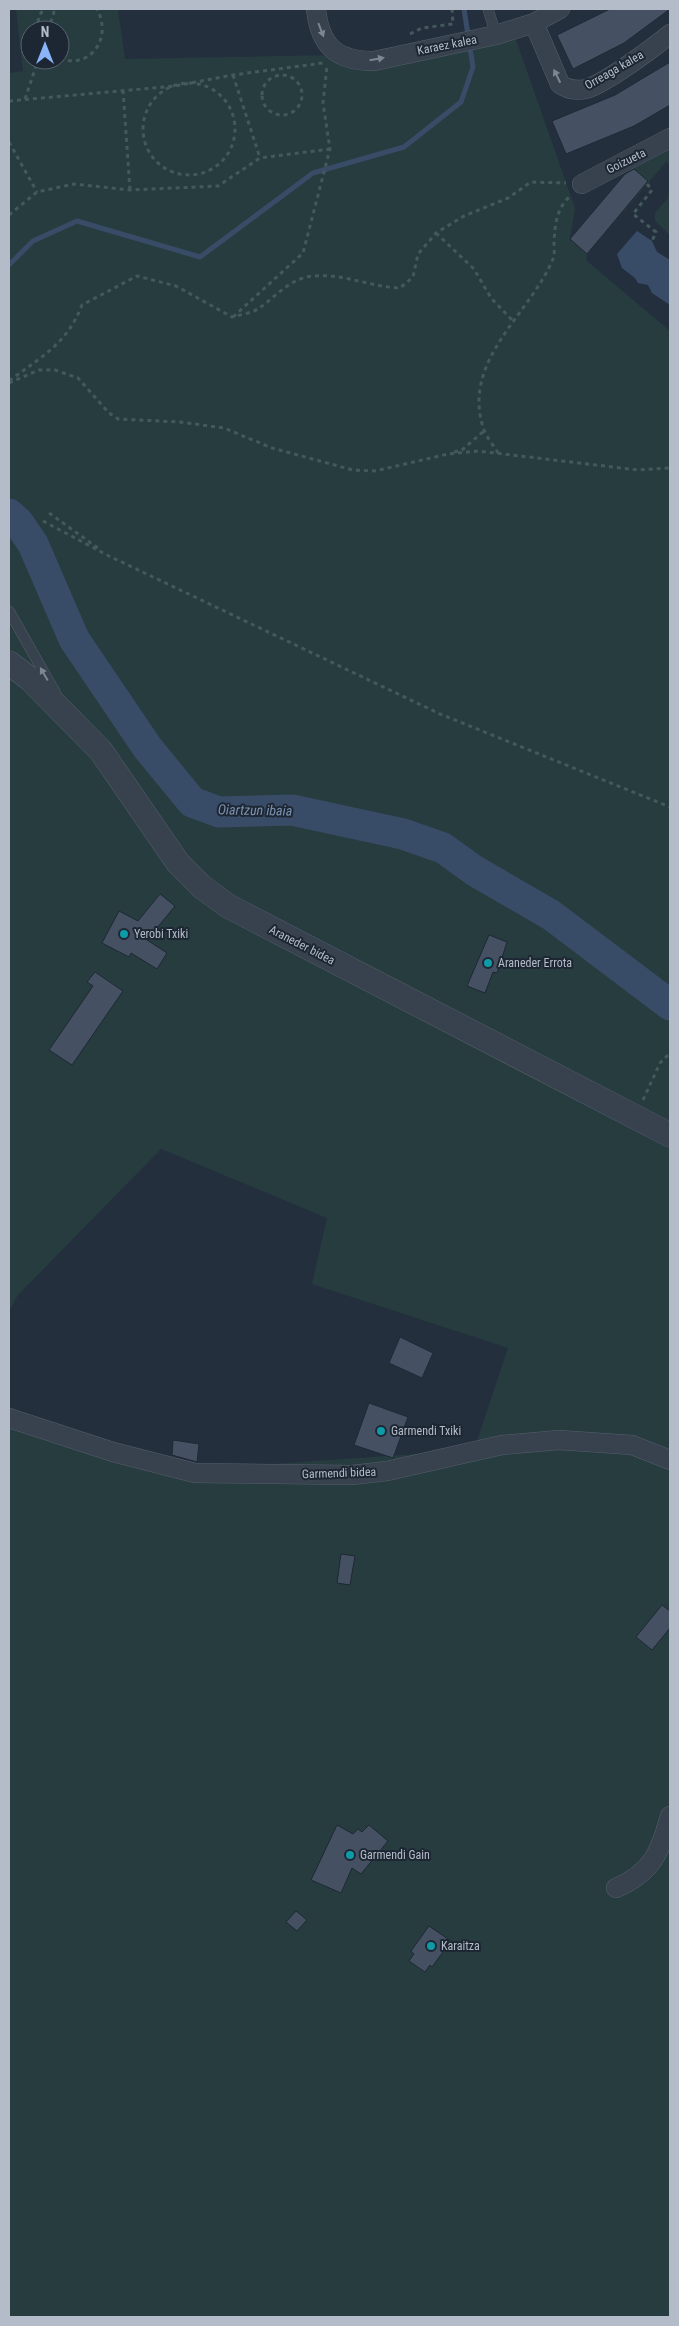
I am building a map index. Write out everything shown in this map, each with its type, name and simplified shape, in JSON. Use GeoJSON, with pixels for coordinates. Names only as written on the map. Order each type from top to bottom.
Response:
{"type":"FeatureCollection","features":[{"type":"Feature","properties":{"kind":"street","name":"Karaez kalea"},"geometry":{"type":"LineString","coordinates":[[316,9],[320,31],[332,49],[344,57],[358,61],[374,61],[491,36],[534,23],[560,9]]}},
{"type":"Feature","properties":{"kind":"street","name":"Orreaga kalea"},"geometry":{"type":"LineString","coordinates":[[534,23],[560,84],[572,90],[587,88],[629,64],[670,34]]}},
{"type":"Feature","properties":{"kind":"street","name":"Goizueta"},"geometry":{"type":"LineString","coordinates":[[582,184],[670,138]]}},
{"type":"Feature","properties":{"kind":"street","name":"Araneder bidea"},"geometry":{"type":"LineString","coordinates":[[9,663],[30,679],[69,716],[101,751],[178,863],[202,887],[228,906],[670,1135]]}},
{"type":"Feature","properties":{"kind":"street","name":"Garmendi bidea"},"geometry":{"type":"LineString","coordinates":[[9,1418],[113,1452],[195,1472],[352,1475],[387,1471],[502,1445],[559,1440],[632,1445],[670,1460]]}},
{"type":"Feature","properties":{"kind":"street"},"geometry":{"type":"LineString","coordinates":[[616,1888],[633,1881],[646,1871],[661,1848],[670,1816]]}},
{"type":"Feature","properties":{"kind":"lane"},"geometry":{"type":"LineString","coordinates":[[488,9],[491,36]]}},
{"type":"Feature","properties":{"kind":"lane"},"geometry":{"type":"LineString","coordinates":[[9,612],[69,716]]}},
{"type":"Feature","properties":{"kind":"path"},"geometry":{"type":"LineString","coordinates":[[70,60],[76,61],[89,56],[99,46],[104,33],[103,19],[97,9]]}},
{"type":"Feature","properties":{"kind":"path"},"geometry":{"type":"LineString","coordinates":[[9,101],[175,86],[205,86],[218,93],[231,112],[235,134],[232,148],[223,161],[211,170],[196,175],[181,175],[167,170],[155,160],[147,147],[143,133],[144,118],[151,104],[161,93],[175,86],[233,75],[328,62],[323,103],[330,149],[323,183],[303,253],[232,317]]}},
{"type":"Feature","properties":{"kind":"path"},"geometry":{"type":"LineString","coordinates":[[25,99],[35,70]]}},
{"type":"Feature","properties":{"kind":"path"},"geometry":{"type":"LineString","coordinates":[[233,75],[260,158]]}},
{"type":"Feature","properties":{"kind":"path"},"geometry":{"type":"LineString","coordinates":[[277,75],[290,76],[300,84],[303,96],[298,108],[287,114],[274,114],[265,105],[262,93],[266,82],[277,75]]}},
{"type":"Feature","properties":{"kind":"path"},"geometry":{"type":"LineString","coordinates":[[123,90],[130,190]]}},
{"type":"Feature","properties":{"kind":"path"},"geometry":{"type":"LineString","coordinates":[[9,142],[37,192]]}},
{"type":"Feature","properties":{"kind":"path"},"geometry":{"type":"LineString","coordinates":[[9,215],[37,192],[74,184],[130,190],[218,186],[260,158],[330,149]]}},
{"type":"Feature","properties":{"kind":"path"},"geometry":{"type":"LineString","coordinates":[[9,382],[44,357],[62,340],[74,324],[82,305],[137,276],[176,286],[232,317],[257,310],[282,289],[307,277],[337,277],[380,288],[400,288],[413,277],[418,254],[436,233],[464,216],[508,198],[531,182],[582,184]]}},
{"type":"Feature","properties":{"kind":"path"},"geometry":{"type":"LineString","coordinates":[[498,454],[484,431],[479,405],[483,373],[491,352],[534,292],[554,257],[555,220],[562,203],[582,184]]}},
{"type":"Feature","properties":{"kind":"path"},"geometry":{"type":"LineString","coordinates":[[647,184],[652,190],[632,214],[656,232],[652,241]]}},
{"type":"Feature","properties":{"kind":"path"},"geometry":{"type":"LineString","coordinates":[[436,233],[474,269],[491,298],[513,321]]}},
{"type":"Feature","properties":{"kind":"path"},"geometry":{"type":"LineString","coordinates":[[9,382],[39,370],[55,370],[78,378],[109,414],[118,419],[180,422],[224,428],[272,448],[353,470],[375,471],[462,450],[484,431]]}},
{"type":"Feature","properties":{"kind":"path"},"geometry":{"type":"LineString","coordinates":[[448,454],[478,451],[638,470],[670,468]]}},
{"type":"Feature","properties":{"kind":"path"},"geometry":{"type":"LineString","coordinates":[[49,513],[109,556]]}},
{"type":"Feature","properties":{"kind":"path"},"geometry":{"type":"LineString","coordinates":[[43,521],[109,556],[440,714],[670,807]]}},
{"type":"Feature","properties":{"kind":"path"},"geometry":{"type":"LineString","coordinates":[[636,1117],[660,1063],[670,1053]]}},
{"type":"Feature","properties":{"kind":"green space"},"geometry":{"type":"Polygon","coordinates":[[[16,9],[118,9],[125,59],[336,55],[515,37],[575,208],[570,238],[639,161],[670,147],[670,167],[667,161],[587,254],[586,260],[670,331],[670,2317],[9,2317],[9,1412],[199,1469],[474,1450],[508,1348],[312,1284],[327,1218],[161,1149],[18,1295],[9,1311],[9,73],[23,70],[70,70],[70,20],[20,20],[20,44],[16,9]]]}},
{"type":"Feature","properties":{"kind":"green space"},"geometry":{"type":"Polygon","coordinates":[[[670,180],[670,235],[655,221],[655,213],[668,198],[670,180]]]}},
{"type":"Feature","properties":{"kind":"water"},"geometry":{"type":"Polygon","coordinates":[[[637,231],[652,241],[657,252],[670,260],[670,305],[652,293],[648,285],[638,283],[635,278],[622,268],[617,254],[637,231]]]}},
{"type":"Feature","properties":{"kind":"building"},"geometry":{"type":"Polygon","coordinates":[[[610,9],[670,9],[624,43],[573,69],[557,35],[610,9]]]}},
{"type":"Feature","properties":{"kind":"building"},"geometry":{"type":"Polygon","coordinates":[[[670,62],[670,105],[634,126],[566,154],[552,121],[615,95],[670,62]]]}},
{"type":"Feature","properties":{"kind":"building"},"geometry":{"type":"Polygon","coordinates":[[[634,169],[648,181],[587,254],[570,239],[625,174],[634,169]]]}},
{"type":"Feature","properties":{"kind":"building"},"geometry":{"type":"Polygon","coordinates":[[[160,894],[175,906],[147,940],[167,953],[157,969],[131,953],[129,957],[102,943],[119,911],[138,921],[160,894]]]}},
{"type":"Feature","properties":{"kind":"building","name":"Araneder Errota"},"geometry":{"type":"Polygon","coordinates":[[[489,935],[507,942],[497,973],[493,972],[485,993],[467,986],[489,935]]]}},
{"type":"Feature","properties":{"kind":"building"},"geometry":{"type":"Polygon","coordinates":[[[95,972],[123,991],[72,1065],[49,1050],[93,986],[87,982],[95,972]]]}},
{"type":"Feature","properties":{"kind":"building"},"geometry":{"type":"Polygon","coordinates":[[[400,1337],[433,1353],[422,1378],[389,1363],[400,1337]]]}},
{"type":"Feature","properties":{"kind":"building","name":"Garmendi Txiki"},"geometry":{"type":"Polygon","coordinates":[[[369,1403],[408,1417],[393,1458],[354,1445],[369,1403]]]}},
{"type":"Feature","properties":{"kind":"building"},"geometry":{"type":"Polygon","coordinates":[[[173,1440],[199,1444],[197,1462],[172,1455],[173,1440]]]}},
{"type":"Feature","properties":{"kind":"building"},"geometry":{"type":"Polygon","coordinates":[[[341,1554],[355,1556],[350,1585],[337,1583],[341,1554]]]}},
{"type":"Feature","properties":{"kind":"building"},"geometry":{"type":"Polygon","coordinates":[[[662,1605],[670,1611],[670,1628],[652,1650],[636,1637],[662,1605]]]}},
{"type":"Feature","properties":{"kind":"building","name":"Garmendi Gain"},"geometry":{"type":"Polygon","coordinates":[[[337,1825],[353,1834],[358,1829],[362,1832],[369,1825],[388,1841],[361,1874],[352,1868],[341,1893],[311,1880],[337,1825]]]}},
{"type":"Feature","properties":{"kind":"building"},"geometry":{"type":"Polygon","coordinates":[[[296,1911],[307,1920],[297,1931],[286,1922],[296,1911]]]}},
{"type":"Feature","properties":{"kind":"building","name":"Karaitza"},"geometry":{"type":"Polygon","coordinates":[[[429,1926],[451,1941],[432,1967],[430,1965],[425,1972],[409,1961],[414,1954],[411,1951],[429,1926]]]}},
{"type":"Feature","properties":{"kind":"waterway"},"geometry":{"type":"LineString","coordinates":[[9,265],[33,241],[77,221],[200,257],[313,173],[404,147],[461,102],[473,67],[464,9]]}},
{"type":"Feature","properties":{"kind":"waterway","name":"Oiartzun ibaia"},"geometry":{"type":"LineString","coordinates":[[9,514],[18,522],[33,544],[74,639],[147,747],[192,802],[219,812],[292,810],[403,834],[443,848],[475,871],[551,915],[670,1005]]}},
{"type":"Feature","properties":{"kind":"place","name":"Yerobi Txiki"},"geometry":{"type":"Point","coordinates":[124,934]}},
{"type":"Feature","properties":{"kind":"place","name":"Araneder Errota"},"geometry":{"type":"Point","coordinates":[488,963]}},
{"type":"Feature","properties":{"kind":"place","name":"Garmendi Txiki"},"geometry":{"type":"Point","coordinates":[381,1431]}},
{"type":"Feature","properties":{"kind":"place","name":"Garmendi Gain"},"geometry":{"type":"Point","coordinates":[350,1855]}},
{"type":"Feature","properties":{"kind":"place","name":"Karaitza"},"geometry":{"type":"Point","coordinates":[431,1946]}}]}
